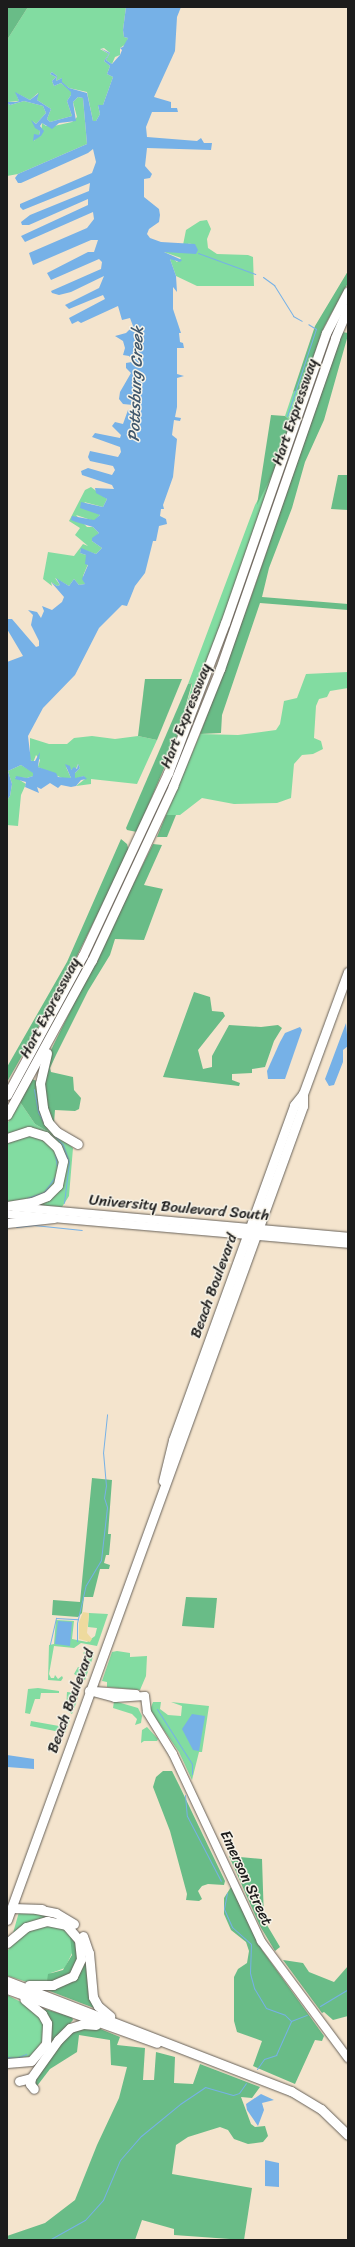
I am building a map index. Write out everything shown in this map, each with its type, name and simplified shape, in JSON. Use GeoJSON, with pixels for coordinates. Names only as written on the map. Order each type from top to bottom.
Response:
{"type":"FeatureCollection","features":[{"type":"Feature","properties":{"kind":"highway","name":"Hart Expressway"},"geometry":{"type":"LineString","coordinates":[[7,1094],[83,955],[144,828],[213,658],[326,333],[348,291]]}},
{"type":"Feature","properties":{"kind":"highway","name":"Hart Expressway"},"geometry":{"type":"LineString","coordinates":[[7,1115],[63,1016],[154,829],[220,669],[335,338],[348,308]]}},
{"type":"Feature","properties":{"kind":"highway","name":"Beach Boulevard"},"geometry":{"type":"LineString","coordinates":[[7,1920],[161,1492],[173,1440],[302,1109],[303,1094],[348,972]]}},
{"type":"Feature","properties":{"kind":"highway"},"geometry":{"type":"LineString","coordinates":[[63,1016],[43,1064],[40,1100],[45,1115],[52,1127],[66,1139],[78,1144]]}},
{"type":"Feature","properties":{"kind":"highway"},"geometry":{"type":"LineString","coordinates":[[7,1086],[26,1061]]}},
{"type":"Feature","properties":{"kind":"highway"},"geometry":{"type":"LineString","coordinates":[[7,1138],[29,1131],[45,1136],[57,1147],[63,1161],[60,1181],[47,1196],[32,1202],[7,1206]]}},
{"type":"Feature","properties":{"kind":"highway"},"geometry":{"type":"LineString","coordinates":[[7,1223],[54,1218]]}},
{"type":"Feature","properties":{"kind":"highway"},"geometry":{"type":"LineString","coordinates":[[12,1908],[39,1909],[64,1913],[77,1928],[86,1943],[92,1993],[95,2003],[123,2024]]}},
{"type":"Feature","properties":{"kind":"highway"},"geometry":{"type":"LineString","coordinates":[[7,1944],[28,1925],[52,1921],[72,1930],[80,1942],[82,1951],[76,1972],[61,1983],[37,1986],[7,1981]]}},
{"type":"Feature","properties":{"kind":"highway"},"geometry":{"type":"LineString","coordinates":[[7,1981],[123,2024],[168,2045]]}},
{"type":"Feature","properties":{"kind":"highway"},"geometry":{"type":"LineString","coordinates":[[7,1990],[110,2027],[168,2045],[297,2094],[327,2114],[348,2135]]}},
{"type":"Feature","properties":{"kind":"highway"},"geometry":{"type":"LineString","coordinates":[[7,1990],[24,1999],[42,2014],[48,2032],[46,2044],[31,2061],[7,2064]]}},
{"type":"Feature","properties":{"kind":"highway"},"geometry":{"type":"LineString","coordinates":[[34,2089],[30,2084],[31,2078],[58,2040],[70,2028],[83,2024],[110,2027]]}},
{"type":"Feature","properties":{"kind":"highway"},"geometry":{"type":"LineString","coordinates":[[19,2081],[31,2078]]}},
{"type":"Feature","properties":{"kind":"main road","name":"University Boulevard South"},"geometry":{"type":"LineString","coordinates":[[7,1206],[253,1232],[348,1244]]}},
{"type":"Feature","properties":{"kind":"main road","name":"University Boulevard South"},"geometry":{"type":"LineString","coordinates":[[7,1214],[253,1232],[348,1237]]}},
{"type":"Feature","properties":{"kind":"main road"},"geometry":{"type":"LineString","coordinates":[[89,1691],[145,1696]]}},
{"type":"Feature","properties":{"kind":"main road"},"geometry":{"type":"LineString","coordinates":[[89,1691],[135,1703],[147,1712]]}},
{"type":"Feature","properties":{"kind":"main road"},"geometry":{"type":"LineString","coordinates":[[116,1698],[145,1696]]}},
{"type":"Feature","properties":{"kind":"main road","name":"Emerson Street"},"geometry":{"type":"LineString","coordinates":[[145,1696],[147,1712],[173,1754],[261,1941],[348,2058]]}},
{"type":"Feature","properties":{"kind":"green space"},"geometry":{"type":"Polygon","coordinates":[[[7,7],[28,7],[7,40],[7,7]]]}},
{"type":"Feature","properties":{"kind":"green space"},"geometry":{"type":"Polygon","coordinates":[[[28,7],[126,7],[123,30],[124,37],[128,38],[126,44],[120,48],[120,55],[115,57],[112,64],[106,60],[110,53],[104,48],[100,49],[109,54],[104,61],[110,66],[107,74],[113,77],[103,105],[98,105],[100,114],[96,121],[93,121],[87,92],[69,88],[61,82],[62,78],[56,81],[57,76],[52,72],[50,74],[56,77],[52,81],[54,86],[61,83],[71,91],[71,95],[67,101],[72,116],[50,122],[47,119],[51,109],[37,100],[38,93],[30,100],[16,93],[19,101],[8,102],[7,40],[28,7]]]}},
{"type":"Feature","properties":{"kind":"green space"},"geometry":{"type":"Polygon","coordinates":[[[78,97],[83,98],[87,144],[18,174],[7,176],[7,103],[10,105],[24,101],[43,106],[46,113],[36,124],[33,121],[40,131],[39,135],[34,135],[34,141],[36,137],[41,136],[42,123],[46,126],[54,126],[72,122],[77,117],[73,102],[78,97]]]}},
{"type":"Feature","properties":{"kind":"green space"},"geometry":{"type":"Polygon","coordinates":[[[207,220],[211,229],[207,239],[208,248],[217,254],[248,255],[253,257],[254,286],[197,286],[176,276],[170,259],[172,258],[177,262],[181,258],[164,252],[192,243],[183,245],[186,230],[200,221],[207,220]]]}},
{"type":"Feature","properties":{"kind":"green space"},"geometry":{"type":"Polygon","coordinates":[[[348,271],[348,283],[324,327],[302,389],[293,392],[315,326],[348,271]]]}},
{"type":"Feature","properties":{"kind":"green space"},"geometry":{"type":"Polygon","coordinates":[[[342,332],[348,333],[348,335],[324,420],[305,462],[292,508],[269,568],[262,597],[348,604],[348,610],[260,603],[222,715],[221,733],[200,734],[251,597],[342,332]]]}},
{"type":"Feature","properties":{"kind":"green space"},"geometry":{"type":"Polygon","coordinates":[[[302,389],[291,421],[285,416],[293,392],[302,389]]]}},
{"type":"Feature","properties":{"kind":"green space"},"geometry":{"type":"Polygon","coordinates":[[[271,415],[285,416],[291,421],[274,471],[257,505],[271,415]]]}},
{"type":"Feature","properties":{"kind":"green space"},"geometry":{"type":"Polygon","coordinates":[[[274,471],[227,607],[176,740],[192,686],[192,683],[188,684],[255,505],[274,471]]]}},
{"type":"Feature","properties":{"kind":"green space"},"geometry":{"type":"Polygon","coordinates":[[[338,475],[348,475],[348,510],[331,509],[338,475]]]}},
{"type":"Feature","properties":{"kind":"green space"},"geometry":{"type":"Polygon","coordinates":[[[91,487],[107,499],[103,507],[84,502],[100,515],[94,521],[76,515],[87,527],[93,527],[99,533],[92,541],[102,548],[96,554],[81,549],[80,553],[86,555],[88,564],[83,576],[85,584],[79,585],[74,579],[69,586],[55,578],[60,585],[57,586],[51,582],[52,586],[43,579],[48,552],[74,556],[83,544],[88,546],[75,535],[80,528],[69,521],[85,490],[91,487]]]}},
{"type":"Feature","properties":{"kind":"green space"},"geometry":{"type":"Polygon","coordinates":[[[348,672],[348,688],[330,691],[327,697],[319,699],[316,706],[314,738],[321,741],[323,749],[313,754],[302,755],[294,764],[291,798],[277,803],[234,804],[202,798],[180,815],[166,815],[200,734],[238,735],[276,730],[280,724],[284,701],[297,698],[306,674],[348,672]]]}},
{"type":"Feature","properties":{"kind":"green space"},"geometry":{"type":"Polygon","coordinates":[[[145,679],[182,679],[157,740],[138,736],[145,679]]]}},
{"type":"Feature","properties":{"kind":"green space"},"geometry":{"type":"Polygon","coordinates":[[[192,683],[176,740],[137,832],[127,830],[126,828],[188,684],[192,683]]]}},
{"type":"Feature","properties":{"kind":"green space"},"geometry":{"type":"Polygon","coordinates":[[[92,736],[115,739],[138,736],[157,740],[137,784],[91,779],[91,784],[76,786],[85,779],[84,776],[75,779],[75,773],[80,768],[78,764],[76,769],[70,770],[66,767],[71,778],[62,778],[38,767],[40,760],[36,755],[33,763],[30,759],[30,738],[49,744],[67,744],[74,738],[92,736]]]}},
{"type":"Feature","properties":{"kind":"green space"},"geometry":{"type":"Polygon","coordinates":[[[21,765],[33,772],[33,776],[27,778],[15,777],[26,784],[21,795],[18,826],[7,825],[7,800],[10,796],[12,784],[8,771],[21,765]]]}},
{"type":"Feature","properties":{"kind":"green space"},"geometry":{"type":"Polygon","coordinates":[[[166,815],[176,815],[167,837],[157,837],[166,815]]]}},
{"type":"Feature","properties":{"kind":"green space"},"geometry":{"type":"Polygon","coordinates":[[[121,839],[127,844],[129,851],[63,984],[7,1082],[7,1067],[67,962],[121,839]]]}},
{"type":"Feature","properties":{"kind":"green space"},"geometry":{"type":"Polygon","coordinates":[[[153,844],[162,845],[144,885],[163,889],[144,940],[115,939],[110,955],[88,991],[56,1055],[50,1068],[51,1072],[73,1077],[74,1090],[81,1098],[79,1109],[75,1111],[55,1110],[54,1123],[47,1110],[43,1088],[50,1052],[153,844]]]}},
{"type":"Feature","properties":{"kind":"green space"},"geometry":{"type":"Polygon","coordinates":[[[194,992],[210,997],[212,1011],[223,1012],[225,1016],[198,1050],[203,1069],[212,1067],[212,1056],[229,1025],[261,1027],[278,1025],[282,1028],[274,1041],[265,1067],[252,1069],[252,1073],[232,1074],[232,1080],[240,1083],[239,1086],[163,1077],[194,992]]]}},
{"type":"Feature","properties":{"kind":"green space"},"geometry":{"type":"Polygon","coordinates":[[[32,1079],[37,1081],[51,1128],[47,1131],[35,1124],[20,1102],[32,1079]]]}},
{"type":"Feature","properties":{"kind":"green space"},"geometry":{"type":"Polygon","coordinates":[[[20,1102],[35,1124],[47,1131],[51,1128],[73,1148],[69,1196],[62,1207],[31,1205],[41,1201],[65,1172],[50,1136],[7,1135],[7,1124],[20,1102]]]}},
{"type":"Feature","properties":{"kind":"green space"},"geometry":{"type":"Polygon","coordinates":[[[18,1135],[41,1136],[60,1156],[59,1179],[42,1196],[7,1202],[7,1140],[18,1135]]]}},
{"type":"Feature","properties":{"kind":"green space"},"geometry":{"type":"Polygon","coordinates":[[[92,1478],[112,1480],[108,1534],[111,1534],[109,1555],[106,1555],[104,1563],[110,1565],[109,1569],[100,1569],[93,1597],[84,1597],[82,1613],[78,1617],[52,1615],[53,1600],[80,1602],[92,1478]]]}},
{"type":"Feature","properties":{"kind":"green space"},"geometry":{"type":"Polygon","coordinates":[[[186,1597],[217,1598],[214,1628],[182,1626],[186,1597]]]}},
{"type":"Feature","properties":{"kind":"green space"},"geometry":{"type":"Polygon","coordinates":[[[89,1613],[108,1614],[97,1646],[81,1643],[74,1648],[54,1646],[49,1674],[51,1678],[54,1678],[55,1675],[58,1679],[62,1676],[63,1678],[61,1681],[48,1680],[49,1645],[54,1644],[56,1620],[74,1621],[72,1639],[87,1642],[95,1636],[97,1628],[88,1627],[89,1613]]]}},
{"type":"Feature","properties":{"kind":"green space"},"geometry":{"type":"Polygon","coordinates":[[[87,1650],[94,1654],[85,1680],[74,1674],[78,1667],[81,1668],[86,1655],[83,1653],[87,1650]]]}},
{"type":"Feature","properties":{"kind":"green space"},"geometry":{"type":"Polygon","coordinates":[[[117,1651],[130,1653],[130,1657],[147,1656],[146,1676],[140,1690],[107,1687],[107,1682],[102,1681],[112,1652],[117,1651]]]}},
{"type":"Feature","properties":{"kind":"green space"},"geometry":{"type":"Polygon","coordinates":[[[38,1688],[59,1691],[59,1693],[41,1693],[40,1699],[35,1699],[30,1714],[25,1713],[28,1689],[38,1688]]]}},
{"type":"Feature","properties":{"kind":"green space"},"geometry":{"type":"Polygon","coordinates":[[[67,1692],[77,1693],[78,1698],[72,1714],[66,1710],[67,1692]]]}},
{"type":"Feature","properties":{"kind":"green space"},"geometry":{"type":"Polygon","coordinates":[[[114,1701],[138,1708],[142,1716],[141,1723],[135,1725],[137,1719],[132,1714],[113,1708],[114,1701]]]}},
{"type":"Feature","properties":{"kind":"green space"},"geometry":{"type":"Polygon","coordinates":[[[153,1702],[161,1702],[160,1709],[168,1715],[181,1716],[182,1706],[171,1702],[209,1706],[202,1752],[199,1752],[192,1780],[179,1752],[150,1710],[153,1702]]]}},
{"type":"Feature","properties":{"kind":"green space"},"geometry":{"type":"Polygon","coordinates":[[[64,1719],[70,1720],[65,1733],[30,1726],[31,1721],[59,1726],[64,1719]]]}},
{"type":"Feature","properties":{"kind":"green space"},"geometry":{"type":"Polygon","coordinates":[[[147,1727],[158,1739],[157,1741],[144,1741],[141,1743],[142,1730],[147,1727]]]}},
{"type":"Feature","properties":{"kind":"green space"},"geometry":{"type":"Polygon","coordinates":[[[163,1771],[172,1771],[225,1881],[224,1885],[208,1884],[202,1886],[198,1891],[202,1899],[199,1901],[186,1900],[187,1894],[170,1831],[153,1787],[156,1777],[163,1771]]]}},
{"type":"Feature","properties":{"kind":"green space"},"geometry":{"type":"Polygon","coordinates":[[[229,1856],[262,1859],[264,1920],[280,1947],[275,1951],[260,1926],[229,1856]]]}},
{"type":"Feature","properties":{"kind":"green space"},"geometry":{"type":"Polygon","coordinates":[[[231,1887],[262,1950],[324,2036],[322,2041],[315,2040],[295,2084],[253,2066],[262,2041],[237,2032],[234,2021],[234,1977],[238,1969],[247,1963],[249,1951],[246,1942],[231,1930],[224,1914],[224,1898],[231,1887]]]}},
{"type":"Feature","properties":{"kind":"green space"},"geometry":{"type":"Polygon","coordinates":[[[19,1912],[41,1912],[67,1921],[82,1938],[61,1921],[13,1933],[19,1912]]]}},
{"type":"Feature","properties":{"kind":"green space"},"geometry":{"type":"Polygon","coordinates":[[[47,1923],[70,1931],[73,1951],[65,1968],[51,1973],[47,1981],[30,1983],[8,1976],[7,1952],[17,1936],[47,1923]]]}},
{"type":"Feature","properties":{"kind":"green space"},"geometry":{"type":"Polygon","coordinates":[[[70,1936],[79,1948],[75,1970],[58,1982],[47,1981],[48,1974],[63,1970],[72,1955],[70,1936]]]}},
{"type":"Feature","properties":{"kind":"green space"},"geometry":{"type":"Polygon","coordinates":[[[85,1958],[95,2008],[47,1990],[56,1987],[85,1958]]]}},
{"type":"Feature","properties":{"kind":"green space"},"geometry":{"type":"Polygon","coordinates":[[[283,1960],[303,1963],[309,1972],[334,1982],[348,1966],[348,2016],[333,2020],[324,2012],[322,2013],[283,1960]]]}},
{"type":"Feature","properties":{"kind":"green space"},"geometry":{"type":"Polygon","coordinates":[[[7,1995],[33,2008],[43,2023],[43,2040],[32,2056],[7,2061],[7,1995]]]}},
{"type":"Feature","properties":{"kind":"green space"},"geometry":{"type":"Polygon","coordinates":[[[45,2009],[72,2017],[73,2020],[52,2044],[43,2010],[45,2009]]]}},
{"type":"Feature","properties":{"kind":"green space"},"geometry":{"type":"Polygon","coordinates":[[[81,2028],[98,2028],[120,2037],[117,2045],[145,2048],[143,2080],[154,2080],[156,2052],[175,2057],[174,2083],[193,2084],[200,2064],[260,2087],[252,2098],[241,2097],[251,2124],[255,2127],[265,2126],[268,2136],[263,2142],[248,2144],[234,2139],[228,2130],[220,2127],[188,2137],[176,2145],[172,2174],[252,2188],[244,2240],[174,2235],[174,2229],[142,2220],[135,2240],[7,2240],[7,2236],[45,2223],[75,2200],[97,2145],[119,2098],[127,2067],[111,2065],[110,2040],[79,2035],[77,2052],[50,2069],[37,2086],[33,2081],[71,2030],[81,2028]]]}},
{"type":"Feature","properties":{"kind":"sand"},"geometry":{"type":"Polygon","coordinates":[[[83,1612],[89,1613],[87,1633],[92,1639],[90,1642],[79,1639],[79,1622],[83,1612]]]}},
{"type":"Feature","properties":{"kind":"water","name":"Pottsburg Creek"},"geometry":{"type":"Polygon","coordinates":[[[126,7],[181,7],[177,17],[175,51],[154,97],[171,102],[171,108],[177,108],[178,112],[152,112],[146,127],[147,137],[197,141],[201,138],[204,143],[212,143],[211,150],[147,148],[145,166],[152,174],[150,178],[144,179],[144,197],[159,209],[160,215],[159,222],[149,229],[147,234],[150,238],[161,242],[195,244],[198,250],[196,254],[164,252],[182,260],[180,262],[170,259],[176,276],[177,292],[173,287],[173,309],[181,333],[179,333],[180,342],[183,343],[184,348],[177,348],[177,374],[184,376],[177,378],[177,407],[175,417],[181,418],[180,421],[174,420],[172,435],[177,439],[173,477],[163,505],[164,509],[161,509],[160,516],[166,519],[167,524],[159,526],[156,541],[153,541],[145,573],[135,586],[127,606],[122,605],[99,628],[75,675],[43,708],[28,736],[31,761],[35,761],[40,752],[38,767],[56,773],[58,777],[71,778],[65,764],[70,766],[71,770],[74,767],[77,769],[78,764],[80,768],[75,773],[75,778],[84,776],[87,779],[81,780],[76,786],[71,787],[61,785],[58,788],[50,783],[41,789],[37,787],[39,793],[25,787],[26,782],[15,779],[16,776],[27,778],[33,776],[33,773],[21,765],[8,771],[12,784],[10,796],[7,800],[7,662],[23,656],[7,629],[7,619],[12,619],[36,647],[39,646],[39,641],[31,625],[33,615],[28,610],[37,612],[41,618],[44,611],[42,606],[52,610],[62,602],[64,597],[51,582],[57,586],[60,585],[56,578],[69,586],[74,579],[79,585],[85,584],[82,579],[88,565],[85,564],[86,555],[80,553],[81,548],[96,554],[102,548],[92,541],[92,538],[99,533],[93,527],[71,520],[72,516],[94,520],[100,515],[80,508],[81,502],[103,507],[107,499],[96,493],[95,488],[114,489],[112,485],[82,475],[81,471],[88,468],[112,475],[115,470],[113,466],[90,461],[88,457],[90,451],[118,457],[121,452],[120,447],[92,437],[95,433],[120,438],[121,435],[112,426],[115,422],[123,424],[128,410],[133,409],[133,405],[123,404],[119,399],[120,392],[131,373],[126,368],[126,363],[132,362],[132,360],[129,356],[123,355],[125,348],[123,341],[115,336],[126,333],[133,326],[130,318],[122,320],[118,306],[81,323],[78,321],[72,324],[69,318],[105,299],[103,295],[69,309],[65,305],[99,288],[104,276],[71,292],[59,295],[52,293],[51,291],[101,269],[102,262],[99,259],[51,280],[47,273],[88,252],[94,252],[98,240],[91,240],[33,265],[29,253],[87,228],[94,219],[93,212],[25,242],[21,236],[88,205],[88,199],[29,225],[22,225],[21,222],[30,215],[89,191],[90,183],[23,210],[20,207],[20,204],[92,173],[96,162],[93,149],[88,153],[21,183],[18,183],[15,178],[18,174],[87,144],[83,98],[78,97],[73,102],[76,121],[59,123],[52,129],[42,123],[40,126],[44,131],[41,136],[33,141],[34,134],[39,135],[40,131],[35,128],[31,120],[36,124],[46,113],[43,106],[24,101],[10,105],[7,103],[7,97],[8,102],[16,102],[19,101],[15,92],[30,100],[39,93],[37,100],[51,109],[47,119],[50,122],[72,116],[67,101],[71,95],[71,92],[61,83],[54,86],[52,81],[56,77],[50,74],[52,72],[57,76],[56,81],[62,78],[62,82],[69,88],[87,93],[93,121],[96,121],[100,114],[98,105],[103,105],[113,77],[107,74],[110,66],[104,61],[109,54],[100,48],[110,53],[106,60],[112,64],[120,55],[122,50],[120,48],[123,47],[128,38],[124,37],[123,30],[126,7]]]}},
{"type":"Feature","properties":{"kind":"water"},"geometry":{"type":"Polygon","coordinates":[[[346,1023],[348,1046],[343,1050],[343,1062],[334,1085],[329,1086],[325,1079],[346,1023]]]}},
{"type":"Feature","properties":{"kind":"water"},"geometry":{"type":"Polygon","coordinates":[[[300,1027],[302,1030],[285,1079],[268,1079],[267,1071],[285,1033],[300,1027]]]}},
{"type":"Feature","properties":{"kind":"water"},"geometry":{"type":"Polygon","coordinates":[[[58,1621],[72,1622],[70,1646],[55,1644],[58,1621]]]}},
{"type":"Feature","properties":{"kind":"water"},"geometry":{"type":"Polygon","coordinates":[[[192,1714],[205,1716],[199,1751],[193,1750],[182,1729],[192,1714]]]}},
{"type":"Feature","properties":{"kind":"water"},"geometry":{"type":"Polygon","coordinates":[[[7,1755],[34,1759],[34,1769],[7,1767],[7,1755]]]}},
{"type":"Feature","properties":{"kind":"water"},"geometry":{"type":"Polygon","coordinates":[[[261,2094],[274,2100],[262,2103],[264,2110],[258,2126],[247,2110],[246,2104],[261,2094]]]}},
{"type":"Feature","properties":{"kind":"water"},"geometry":{"type":"Polygon","coordinates":[[[265,2160],[279,2163],[279,2187],[265,2186],[265,2160]]]}},
{"type":"Feature","properties":{"kind":"waterway"},"geometry":{"type":"LineString","coordinates":[[198,253],[255,274]]}},
{"type":"Feature","properties":{"kind":"waterway"},"geometry":{"type":"LineString","coordinates":[[263,277],[274,285],[293,316],[302,321]]}},
{"type":"Feature","properties":{"kind":"waterway"},"geometry":{"type":"LineString","coordinates":[[287,416],[316,329],[308,324]]}},
{"type":"Feature","properties":{"kind":"waterway"},"geometry":{"type":"LineString","coordinates":[[34,1089],[38,1112],[44,1123]]}},
{"type":"Feature","properties":{"kind":"waterway"},"geometry":{"type":"LineString","coordinates":[[55,1136],[63,1145],[69,1162],[64,1203]]}},
{"type":"Feature","properties":{"kind":"waterway"},"geometry":{"type":"LineString","coordinates":[[55,1154],[57,1166]]}},
{"type":"Feature","properties":{"kind":"waterway"},"geometry":{"type":"LineString","coordinates":[[27,1198],[44,1192],[55,1177]]}},
{"type":"Feature","properties":{"kind":"waterway"},"geometry":{"type":"LineString","coordinates":[[16,1227],[34,1225],[82,1230]]}},
{"type":"Feature","properties":{"kind":"waterway"},"geometry":{"type":"LineString","coordinates":[[77,1641],[77,1623],[86,1585],[101,1560],[107,1507],[104,1498],[106,1486],[103,1453],[107,1414]]}},
{"type":"Feature","properties":{"kind":"waterway"},"geometry":{"type":"LineString","coordinates":[[50,1644],[56,1618],[78,1619]]}},
{"type":"Feature","properties":{"kind":"waterway"},"geometry":{"type":"LineString","coordinates":[[157,1709],[192,1764],[192,1774]]}},
{"type":"Feature","properties":{"kind":"waterway"},"geometry":{"type":"LineString","coordinates":[[185,1795],[187,1816],[221,1881]]}},
{"type":"Feature","properties":{"kind":"waterway"},"geometry":{"type":"LineString","coordinates":[[227,1893],[224,1909],[232,1927],[251,1944],[250,1973],[254,1988],[266,2008],[285,2015],[291,2021]]}},
{"type":"Feature","properties":{"kind":"waterway"},"geometry":{"type":"LineString","coordinates":[[320,2006],[348,1989]]}},
{"type":"Feature","properties":{"kind":"waterway"},"geometry":{"type":"LineString","coordinates":[[257,2069],[264,2059],[276,2055],[291,2021],[307,2015]]}},
{"type":"Feature","properties":{"kind":"waterway"},"geometry":{"type":"LineString","coordinates":[[7,2057],[16,2058],[26,2054]]}},
{"type":"Feature","properties":{"kind":"waterway"},"geometry":{"type":"LineString","coordinates":[[49,2240],[85,2220],[103,2200],[120,2160],[141,2136],[180,2104],[205,2087],[233,2095],[239,2093],[246,2083]]}}]}
